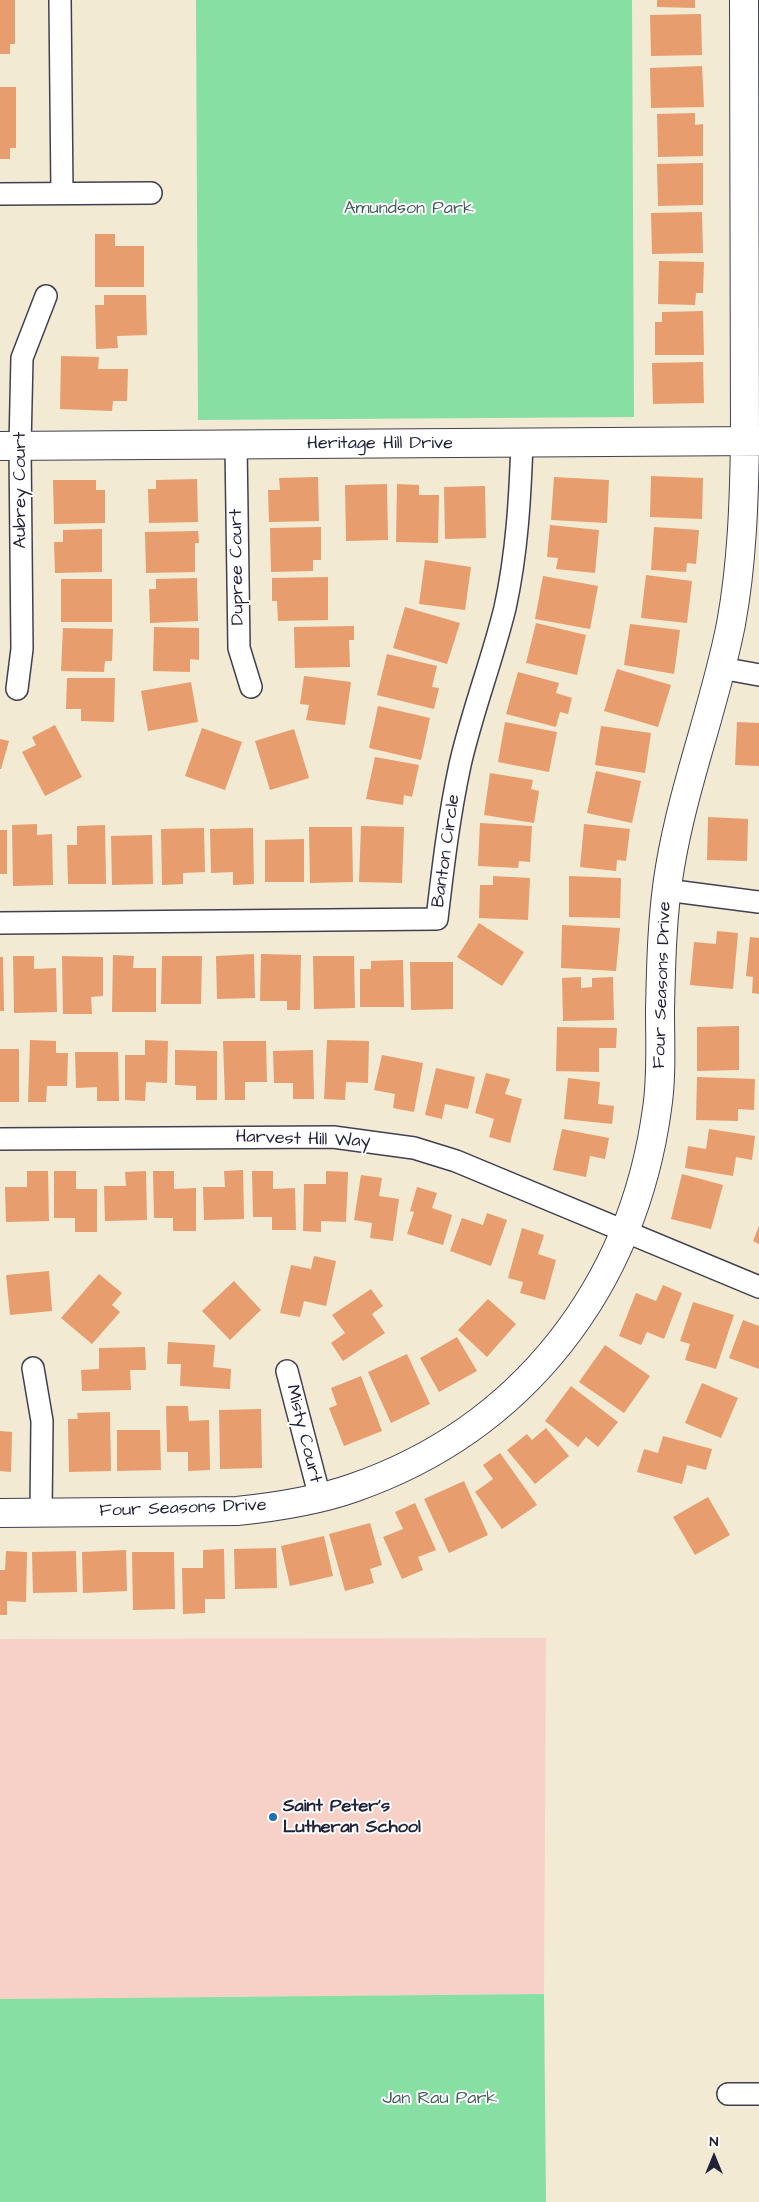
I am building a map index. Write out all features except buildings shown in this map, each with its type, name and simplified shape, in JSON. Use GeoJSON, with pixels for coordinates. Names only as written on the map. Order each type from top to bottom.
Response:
{"type":"FeatureCollection","features":[{"type":"Feature","properties":{"kind":"street"},"geometry":{"type":"LineString","coordinates":[[60,0],[62,193]]}},
{"type":"Feature","properties":{"kind":"street","name":"Four Seasons Drive"},"geometry":{"type":"LineString","coordinates":[[0,1513],[237,1510],[276,1507],[320,1498],[396,1471],[438,1449],[471,1428],[502,1404],[562,1342],[594,1297],[626,1231],[649,1160],[658,1105],[661,960],[666,890],[676,830],[690,773],[721,668],[740,566],[744,508],[752,441],[752,216],[744,0]]}},
{"type":"Feature","properties":{"kind":"street"},"geometry":{"type":"LineString","coordinates":[[0,194],[151,193]]}},
{"type":"Feature","properties":{"kind":"street","name":"Aubrey Court"},"geometry":{"type":"LineString","coordinates":[[17,689],[22,650],[10,446],[22,358],[46,296]]}},
{"type":"Feature","properties":{"kind":"street","name":"Heritage Hill Drive"},"geometry":{"type":"LineString","coordinates":[[10,446],[752,441]]}},
{"type":"Feature","properties":{"kind":"street","name":"Banton Circle"},"geometry":{"type":"LineString","coordinates":[[0,923],[437,919],[446,837],[460,765],[504,610],[515,557],[520,505],[522,442]]}},
{"type":"Feature","properties":{"kind":"street","name":"Dupree Court"},"geometry":{"type":"LineString","coordinates":[[236,445],[239,648],[251,687]]}},
{"type":"Feature","properties":{"kind":"street"},"geometry":{"type":"LineString","coordinates":[[721,668],[759,675]]}},
{"type":"Feature","properties":{"kind":"street"},"geometry":{"type":"LineString","coordinates":[[666,890],[759,902]]}},
{"type":"Feature","properties":{"kind":"street","name":"Harvest Hill Way"},"geometry":{"type":"LineString","coordinates":[[0,1139],[333,1137],[414,1148],[456,1161],[759,1287]]}},
{"type":"Feature","properties":{"kind":"street"},"geometry":{"type":"LineString","coordinates":[[32,1368],[42,1421],[41,1513]]}},
{"type":"Feature","properties":{"kind":"street","name":"Misty Court"},"geometry":{"type":"LineString","coordinates":[[287,1371],[320,1498]]}},
{"type":"Feature","properties":{"kind":"street"},"geometry":{"type":"LineString","coordinates":[[728,2094],[759,2094]]}},
{"type":"Feature","properties":{"kind":"shaded area","name":"Saint Peter's Lutheran School"},"geometry":{"type":"Polygon","coordinates":[[[546,1638],[544,1994],[0,1999],[0,1639],[546,1638]]]}},
{"type":"Feature","properties":{"kind":"green space","name":"Amundson Park"},"geometry":{"type":"Polygon","coordinates":[[[196,0],[632,0],[634,417],[198,420],[196,0]]]}},
{"type":"Feature","properties":{"kind":"green space","name":"Jan Rau Park"},"geometry":{"type":"Polygon","coordinates":[[[544,1994],[546,2202],[0,2202],[0,1999],[544,1994]]]}},
{"type":"Feature","properties":{"kind":"place","name":"Saint Peter's Lutheran School"},"geometry":{"type":"Point","coordinates":[273,1817]}}]}
